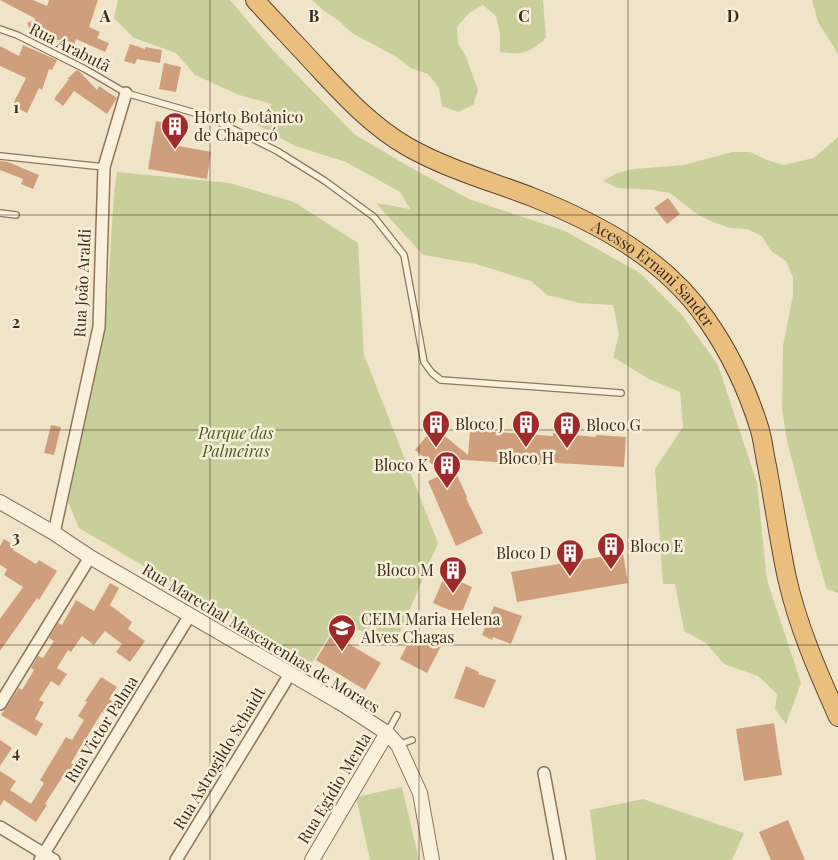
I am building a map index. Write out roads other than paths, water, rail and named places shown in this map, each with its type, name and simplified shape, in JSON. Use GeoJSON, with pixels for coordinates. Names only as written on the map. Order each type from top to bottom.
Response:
{"type":"FeatureCollection","features":[{"type":"Feature","properties":{"kind":"highway","name":"Acesso Ernani Sander"},"geometry":{"type":"LineString","coordinates":[[255,0],[353,105],[378,126],[430,159],[585,219],[636,248],[674,282],[706,319],[733,361],[759,428],[788,578],[797,614],[808,647],[838,717]]}},
{"type":"Feature","properties":{"kind":"street","name":"Rua João Araldi"},"geometry":{"type":"LineString","coordinates":[[54,533],[99,327],[104,167],[126,93]]}},
{"type":"Feature","properties":{"kind":"street","name":"Rua Marechal Mascarenhas de Moraes"},"geometry":{"type":"LineString","coordinates":[[0,502],[54,533],[90,557],[344,705],[387,733],[398,745],[420,793],[432,860]]}},
{"type":"Feature","properties":{"kind":"street"},"geometry":{"type":"LineString","coordinates":[[0,704],[90,557]]}},
{"type":"Feature","properties":{"kind":"street","name":"Rua Victor Palma"},"geometry":{"type":"LineString","coordinates":[[46,858],[190,615]]}},
{"type":"Feature","properties":{"kind":"street","name":"Rua Astrogildo Schaidt"},"geometry":{"type":"LineString","coordinates":[[176,860],[290,674]]}},
{"type":"Feature","properties":{"kind":"street","name":"Rua Egídio Menta"},"geometry":{"type":"LineString","coordinates":[[312,860],[387,733]]}},
{"type":"Feature","properties":{"kind":"street"},"geometry":{"type":"LineString","coordinates":[[544,773],[560,860]]}},
{"type":"Feature","properties":{"kind":"street"},"geometry":{"type":"LineString","coordinates":[[0,827],[46,858]]}},
{"type":"Feature","properties":{"kind":"lane","name":"Rua Arabutã"},"geometry":{"type":"LineString","coordinates":[[0,29],[17,35],[85,69],[126,93],[209,116],[325,181],[374,218],[404,255],[424,362],[432,373],[441,380],[621,393]]}},
{"type":"Feature","properties":{"kind":"lane"},"geometry":{"type":"LineString","coordinates":[[0,156],[104,167]]}},
{"type":"Feature","properties":{"kind":"lane"},"geometry":{"type":"LineString","coordinates":[[0,213],[16,215]]}},
{"type":"Feature","properties":{"kind":"lane"},"geometry":{"type":"LineString","coordinates":[[387,733],[397,715]]}},
{"type":"Feature","properties":{"kind":"lane"},"geometry":{"type":"LineString","coordinates":[[398,745],[412,740]]}},
{"type":"Feature","properties":{"kind":"place","name":"Horto Botânico de Chapecó"},"geometry":{"type":"Point","coordinates":[175,150]}},
{"type":"Feature","properties":{"kind":"place","name":"Bloco J"},"geometry":{"type":"Point","coordinates":[436,448]}},
{"type":"Feature","properties":{"kind":"place","name":"Bloco H"},"geometry":{"type":"Point","coordinates":[526,448]}},
{"type":"Feature","properties":{"kind":"place","name":"Bloco G"},"geometry":{"type":"Point","coordinates":[567,449]}},
{"type":"Feature","properties":{"kind":"place","name":"Bloco K"},"geometry":{"type":"Point","coordinates":[447,489]}},
{"type":"Feature","properties":{"kind":"place","name":"Bloco E"},"geometry":{"type":"Point","coordinates":[611,570]}},
{"type":"Feature","properties":{"kind":"place","name":"Bloco D"},"geometry":{"type":"Point","coordinates":[570,577]}},
{"type":"Feature","properties":{"kind":"place","name":"Bloco M"},"geometry":{"type":"Point","coordinates":[453,594]}},
{"type":"Feature","properties":{"kind":"place","name":"CEIM Maria Helena Alves Chagas"},"geometry":{"type":"Point","coordinates":[342,652]}},
{"type":"Feature","properties":{"kind":"park label","name":"Parque das Palmeiras"},"geometry":{"type":"Point","coordinates":[236,442]}}]}
